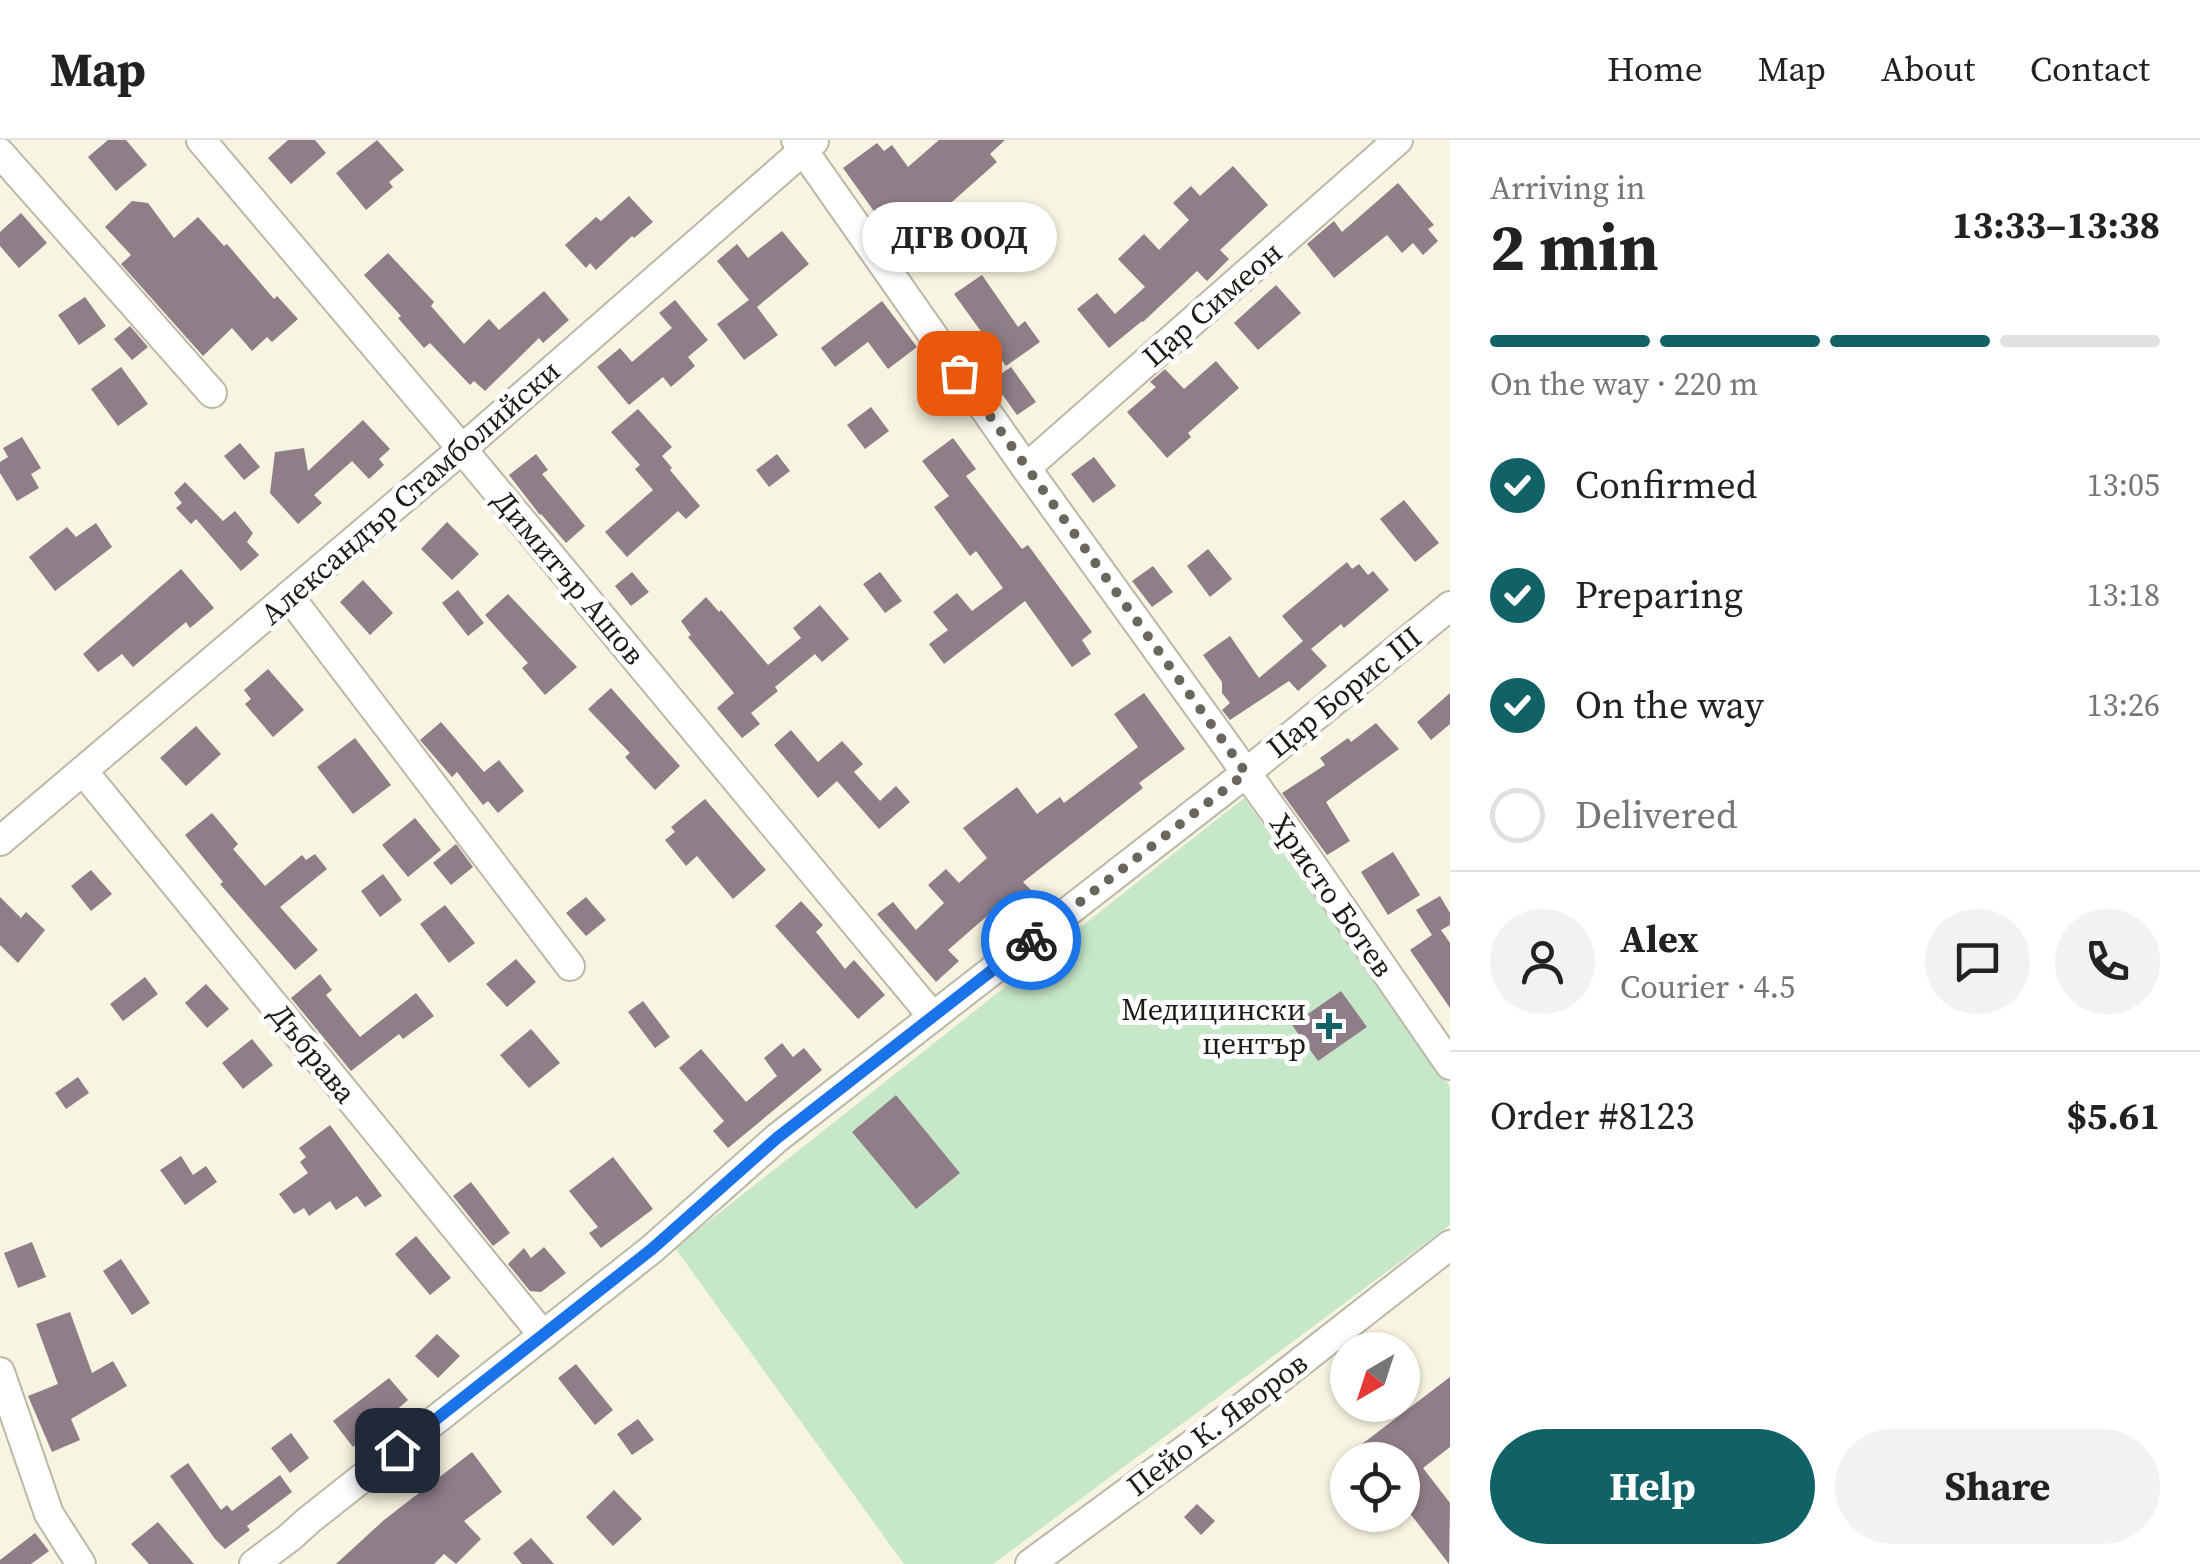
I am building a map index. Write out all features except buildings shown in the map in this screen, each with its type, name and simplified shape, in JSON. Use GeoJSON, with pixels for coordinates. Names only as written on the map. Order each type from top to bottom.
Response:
{"type":"FeatureCollection","features":[{"type":"Feature","properties":{"kind":"street","name":"Димитър Ашов"},"geometry":{"type":"LineString","coordinates":[[201,140],[462,448],[933,1017]]}},
{"type":"Feature","properties":{"kind":"street","name":"Цар Симеон"},"geometry":{"type":"LineString","coordinates":[[1026,468],[1398,140]]}},
{"type":"Feature","properties":{"kind":"street","name":"Александър Стамболийски"},"geometry":{"type":"LineString","coordinates":[[0,841],[462,448],[805,144]]}},
{"type":"Feature","properties":{"kind":"street","name":"Христо Ботев"},"geometry":{"type":"LineString","coordinates":[[805,144],[1026,468],[1450,1065]]}},
{"type":"Feature","properties":{"kind":"street"},"geometry":{"type":"LineString","coordinates":[[0,153],[212,393]]}},
{"type":"Feature","properties":{"kind":"street"},"geometry":{"type":"LineString","coordinates":[[289,596],[570,966]]}},
{"type":"Feature","properties":{"kind":"street","name":"Цар Борис III"},"geometry":{"type":"LineString","coordinates":[[254,1564],[652,1249],[777,1138],[1246,773],[1450,606]]}},
{"type":"Feature","properties":{"kind":"street","name":"Дъбрава"},"geometry":{"type":"LineString","coordinates":[[83,771],[543,1334]]}},
{"type":"Feature","properties":{"kind":"street","name":"Пейо К. Яворов"},"geometry":{"type":"LineString","coordinates":[[1030,1564],[1450,1245]]}},
{"type":"Feature","properties":{"kind":"street"},"geometry":{"type":"LineString","coordinates":[[0,1372],[49,1514],[81,1564]]}},
{"type":"Feature","properties":{"kind":"street"},"geometry":{"type":"LineString","coordinates":[[271,1564],[289,1538]]}},
{"type":"Feature","properties":{"kind":"green space"},"geometry":{"type":"Polygon","coordinates":[[[1244,798],[1450,1087],[1450,1225],[993,1564],[904,1564],[675,1248],[1244,798]]]}},
{"type":"Feature","properties":{"kind":"way so far"},"geometry":{"type":"LineString","coordinates":[[959,373],[1246,773],[1031,940]]}},
{"type":"Feature","properties":{"kind":"place","name":"ДГВ ООД"},"geometry":{"type":"Point","coordinates":[959,373]}},
{"type":"Feature","properties":{"kind":"place","name":"Медицински център"},"geometry":{"type":"Point","coordinates":[1329,1026]}},
{"type":"Feature","properties":{"kind":"route"},"geometry":{"type":"LineString","coordinates":[[397,1450],[652,1249],[777,1138],[1031,940]]}}]}
